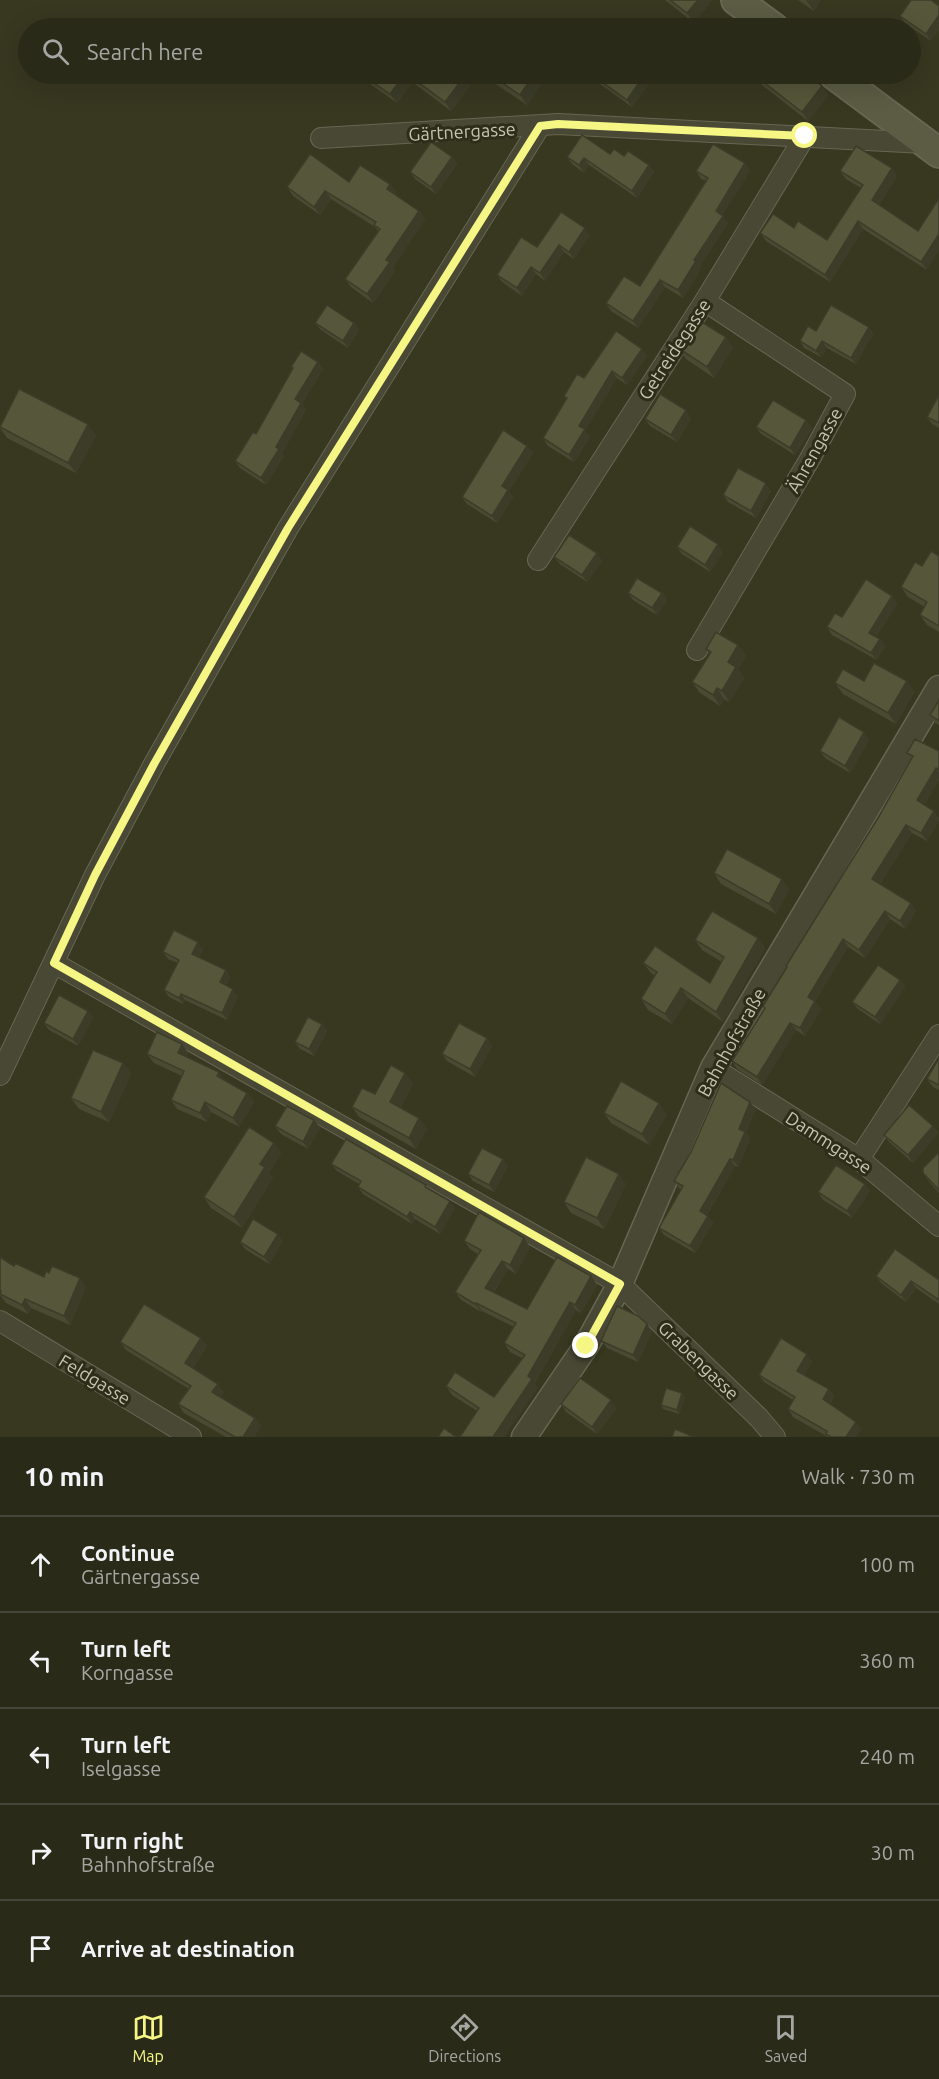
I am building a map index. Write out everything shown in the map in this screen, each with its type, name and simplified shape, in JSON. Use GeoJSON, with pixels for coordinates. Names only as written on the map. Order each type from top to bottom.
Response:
{"type":"FeatureCollection","features":[{"type":"Feature","properties":{"kind":"main road"},"geometry":{"type":"LineString","coordinates":[[736,0],[760,18]]}},
{"type":"Feature","properties":{"kind":"main road"},"geometry":{"type":"LineString","coordinates":[[846,84],[932,148]]}},
{"type":"Feature","properties":{"kind":"street","name":"Gärtnergasse"},"geometry":{"type":"LineString","coordinates":[[321,138],[558,124],[805,136],[932,148]]}},
{"type":"Feature","properties":{"kind":"street"},"geometry":{"type":"LineString","coordinates":[[0,1074],[105,855],[288,528],[540,126]]}},
{"type":"Feature","properties":{"kind":"street","name":"Getreidegasse"},"geometry":{"type":"LineString","coordinates":[[538,560],[705,301],[805,136]]}},
{"type":"Feature","properties":{"kind":"street","name":"Ährengasse"},"geometry":{"type":"LineString","coordinates":[[697,650],[812,457],[846,394],[705,301]]}},
{"type":"Feature","properties":{"kind":"street","name":"Bahnhofstraße"},"geometry":{"type":"LineString","coordinates":[[524,1437],[586,1346],[620,1284],[712,1068],[939,688]]}},
{"type":"Feature","properties":{"kind":"street","name":"Grabengasse"},"geometry":{"type":"LineString","coordinates":[[54,963],[620,1284],[759,1418],[775,1437]]}},
{"type":"Feature","properties":{"kind":"street"},"geometry":{"type":"LineString","coordinates":[[859,1158],[939,1035]]}},
{"type":"Feature","properties":{"kind":"street","name":"Dammgasse"},"geometry":{"type":"LineString","coordinates":[[712,1068],[859,1158],[939,1226]]}},
{"type":"Feature","properties":{"kind":"street","name":"Feldgasse"},"geometry":{"type":"LineString","coordinates":[[0,1321],[191,1437]]}},
{"type":"Feature","properties":{"kind":"building"},"geometry":{"type":"Polygon","coordinates":[[[670,0],[698,0],[687,13],[670,0]]]}},
{"type":"Feature","properties":{"kind":"building"},"geometry":{"type":"Polygon","coordinates":[[[911,0],[931,0],[939,6],[939,15],[926,34],[921,31],[921,18],[900,16],[911,0]]]}},
{"type":"Feature","properties":{"kind":"building"},"geometry":{"type":"Polygon","coordinates":[[[376,84],[398,84],[390,94],[376,84]]]}},
{"type":"Feature","properties":{"kind":"building"},"geometry":{"type":"Polygon","coordinates":[[[421,84],[458,84],[445,102],[421,84]]]}},
{"type":"Feature","properties":{"kind":"building"},"geometry":{"type":"Polygon","coordinates":[[[504,84],[527,84],[520,95],[504,84]]]}},
{"type":"Feature","properties":{"kind":"building"},"geometry":{"type":"Polygon","coordinates":[[[605,84],[638,84],[627,100],[605,84]]]}},
{"type":"Feature","properties":{"kind":"building"},"geometry":{"type":"Polygon","coordinates":[[[766,84],[819,84],[822,86],[802,112],[766,84]]]}},
{"type":"Feature","properties":{"kind":"building"},"geometry":{"type":"Polygon","coordinates":[[[582,135],[610,154],[614,149],[624,156],[628,151],[649,165],[632,191],[584,158],[579,165],[567,157],[582,135]]]}},
{"type":"Feature","properties":{"kind":"building"},"geometry":{"type":"Polygon","coordinates":[[[431,142],[452,157],[431,187],[410,172],[431,142]]]}},
{"type":"Feature","properties":{"kind":"building"},"geometry":{"type":"Polygon","coordinates":[[[713,144],[745,163],[716,211],[723,216],[694,260],[696,261],[678,290],[660,280],[633,321],[606,303],[624,276],[640,286],[708,178],[696,171],[713,144]]]}},
{"type":"Feature","properties":{"kind":"building"},"geometry":{"type":"Polygon","coordinates":[[[856,146],[892,168],[872,200],[918,231],[939,198],[939,234],[921,262],[858,221],[825,275],[760,233],[773,214],[794,228],[798,221],[827,240],[863,185],[840,171],[856,146]]]}},
{"type":"Feature","properties":{"kind":"building"},"geometry":{"type":"Polygon","coordinates":[[[310,154],[349,182],[360,165],[390,184],[387,189],[419,211],[386,260],[390,262],[367,294],[345,279],[380,229],[374,225],[376,222],[325,191],[314,207],[287,187],[310,154]]]}},
{"type":"Feature","properties":{"kind":"building"},"geometry":{"type":"Polygon","coordinates":[[[561,212],[585,228],[569,252],[559,245],[540,273],[531,267],[517,288],[497,275],[521,237],[537,247],[561,212]]]}},
{"type":"Feature","properties":{"kind":"building"},"geometry":{"type":"Polygon","coordinates":[[[327,305],[354,323],[343,341],[315,323],[327,305]]]}},
{"type":"Feature","properties":{"kind":"building"},"geometry":{"type":"Polygon","coordinates":[[[831,305],[869,327],[851,358],[822,341],[816,351],[800,341],[808,326],[816,331],[831,305]]]}},
{"type":"Feature","properties":{"kind":"building"},"geometry":{"type":"Polygon","coordinates":[[[697,319],[726,337],[707,367],[678,348],[697,319]]]}},
{"type":"Feature","properties":{"kind":"building"},"geometry":{"type":"Polygon","coordinates":[[[616,331],[642,349],[622,378],[612,371],[579,426],[585,429],[569,455],[543,438],[567,398],[564,396],[577,374],[584,378],[616,331]]]}},
{"type":"Feature","properties":{"kind":"building"},"geometry":{"type":"Polygon","coordinates":[[[301,351],[318,362],[295,399],[301,403],[276,447],[279,449],[261,478],[235,461],[253,432],[256,434],[301,351]]]}},
{"type":"Feature","properties":{"kind":"building"},"geometry":{"type":"Polygon","coordinates":[[[19,389],[88,424],[68,463],[0,427],[19,389]]]}},
{"type":"Feature","properties":{"kind":"building"},"geometry":{"type":"Polygon","coordinates":[[[660,394],[686,410],[671,435],[645,419],[660,394]]]}},
{"type":"Feature","properties":{"kind":"building"},"geometry":{"type":"Polygon","coordinates":[[[939,395],[939,423],[927,417],[939,395]]]}},
{"type":"Feature","properties":{"kind":"building"},"geometry":{"type":"Polygon","coordinates":[[[773,400],[806,420],[790,448],[756,427],[773,400]]]}},
{"type":"Feature","properties":{"kind":"building"},"geometry":{"type":"Polygon","coordinates":[[[503,430],[527,446],[502,486],[508,490],[492,516],[462,497],[503,430]]]}},
{"type":"Feature","properties":{"kind":"building"},"geometry":{"type":"Polygon","coordinates":[[[738,468],[766,483],[751,511],[723,495],[738,468]]]}},
{"type":"Feature","properties":{"kind":"building"},"geometry":{"type":"Polygon","coordinates":[[[690,526],[718,544],[705,565],[677,547],[690,526]]]}},
{"type":"Feature","properties":{"kind":"building"},"geometry":{"type":"Polygon","coordinates":[[[569,535],[597,553],[582,575],[554,557],[569,535]]]}},
{"type":"Feature","properties":{"kind":"building"},"geometry":{"type":"Polygon","coordinates":[[[931,551],[939,556],[939,626],[920,615],[927,602],[901,587],[915,562],[922,566],[931,551]]]}},
{"type":"Feature","properties":{"kind":"building"},"geometry":{"type":"Polygon","coordinates":[[[637,578],[662,593],[652,608],[628,593],[637,578]]]}},
{"type":"Feature","properties":{"kind":"building"},"geometry":{"type":"Polygon","coordinates":[[[866,579],[892,596],[869,633],[880,639],[871,653],[827,627],[835,613],[842,617],[866,579]]]}},
{"type":"Feature","properties":{"kind":"building"},"geometry":{"type":"Polygon","coordinates":[[[716,632],[738,645],[728,662],[736,667],[722,691],[717,688],[713,695],[692,682],[711,652],[706,649],[716,632]]]}},
{"type":"Feature","properties":{"kind":"building"},"geometry":{"type":"Polygon","coordinates":[[[874,663],[907,681],[888,713],[835,683],[843,669],[864,681],[874,663]]]}},
{"type":"Feature","properties":{"kind":"building"},"geometry":{"type":"Polygon","coordinates":[[[939,700],[939,721],[930,715],[939,700]]]}},
{"type":"Feature","properties":{"kind":"building"},"geometry":{"type":"Polygon","coordinates":[[[839,717],[864,732],[845,766],[820,751],[839,717]]]}},
{"type":"Feature","properties":{"kind":"building"},"geometry":{"type":"Polygon","coordinates":[[[915,739],[939,751],[939,770],[936,768],[917,800],[934,811],[921,833],[906,825],[872,879],[911,903],[900,921],[885,911],[859,950],[843,939],[808,997],[815,1001],[800,1028],[790,1023],[757,1077],[732,1061],[765,1008],[763,1006],[786,966],[878,818],[913,756],[907,753],[915,739]]]}},
{"type":"Feature","properties":{"kind":"building"},"geometry":{"type":"Polygon","coordinates":[[[727,849],[782,879],[769,904],[714,873],[727,849]]]}},
{"type":"Feature","properties":{"kind":"building"},"geometry":{"type":"Polygon","coordinates":[[[712,911],[758,938],[716,1012],[681,988],[665,1014],[641,999],[657,972],[643,963],[655,946],[710,983],[724,957],[695,940],[712,911]]]}},
{"type":"Feature","properties":{"kind":"building"},"geometry":{"type":"Polygon","coordinates":[[[174,930],[198,942],[192,954],[226,970],[220,982],[233,989],[222,1013],[181,994],[179,998],[164,990],[179,960],[163,952],[174,930]]]}},
{"type":"Feature","properties":{"kind":"building"},"geometry":{"type":"Polygon","coordinates":[[[878,965],[900,980],[875,1017],[852,1002],[878,965]]]}},
{"type":"Feature","properties":{"kind":"building"},"geometry":{"type":"Polygon","coordinates":[[[59,995],[88,1011],[73,1039],[44,1023],[59,995]]]}},
{"type":"Feature","properties":{"kind":"building"},"geometry":{"type":"Polygon","coordinates":[[[308,1017],[322,1024],[309,1049],[295,1042],[308,1017]]]}},
{"type":"Feature","properties":{"kind":"building"},"geometry":{"type":"Polygon","coordinates":[[[459,1023],[487,1038],[470,1069],[442,1054],[459,1023]]]}},
{"type":"Feature","properties":{"kind":"building"},"geometry":{"type":"Polygon","coordinates":[[[157,1032],[182,1044],[178,1053],[219,1072],[217,1076],[247,1093],[233,1118],[205,1102],[200,1113],[171,1100],[184,1071],[147,1054],[157,1032]]]}},
{"type":"Feature","properties":{"kind":"building"},"geometry":{"type":"Polygon","coordinates":[[[93,1050],[123,1063],[101,1112],[71,1098],[93,1050]]]}},
{"type":"Feature","properties":{"kind":"building"},"geometry":{"type":"Polygon","coordinates":[[[939,1058],[939,1085],[927,1079],[939,1058]]]}},
{"type":"Feature","properties":{"kind":"building"},"geometry":{"type":"Polygon","coordinates":[[[391,1065],[405,1073],[390,1102],[419,1118],[409,1138],[352,1107],[362,1088],[375,1094],[391,1065]]]}},
{"type":"Feature","properties":{"kind":"building"},"geometry":{"type":"Polygon","coordinates":[[[621,1081],[659,1103],[642,1134],[604,1113],[621,1081]]]}},
{"type":"Feature","properties":{"kind":"building"},"geometry":{"type":"Polygon","coordinates":[[[721,1083],[750,1102],[739,1129],[745,1132],[733,1160],[730,1159],[700,1211],[708,1216],[690,1246],[659,1228],[683,1186],[674,1181],[691,1152],[721,1083]]]}},
{"type":"Feature","properties":{"kind":"building"},"geometry":{"type":"Polygon","coordinates":[[[909,1105],[933,1126],[908,1155],[884,1135],[909,1105]]]}},
{"type":"Feature","properties":{"kind":"building"},"geometry":{"type":"Polygon","coordinates":[[[287,1106],[314,1120],[303,1142],[275,1126],[287,1106]]]}},
{"type":"Feature","properties":{"kind":"building"},"geometry":{"type":"Polygon","coordinates":[[[249,1127],[274,1143],[260,1164],[265,1167],[234,1217],[204,1197],[249,1127]]]}},
{"type":"Feature","properties":{"kind":"building"},"geometry":{"type":"Polygon","coordinates":[[[346,1139],[450,1201],[435,1227],[410,1212],[407,1217],[358,1187],[361,1181],[331,1164],[346,1139]]]}},
{"type":"Feature","properties":{"kind":"building"},"geometry":{"type":"Polygon","coordinates":[[[482,1148],[503,1159],[489,1185],[468,1174],[482,1148]]]}},
{"type":"Feature","properties":{"kind":"building"},"geometry":{"type":"Polygon","coordinates":[[[939,1152],[939,1190],[923,1173],[923,1168],[939,1152]]]}},
{"type":"Feature","properties":{"kind":"building"},"geometry":{"type":"Polygon","coordinates":[[[586,1157],[619,1174],[597,1218],[564,1202],[586,1157]]]}},
{"type":"Feature","properties":{"kind":"building"},"geometry":{"type":"Polygon","coordinates":[[[836,1165],[865,1184],[847,1211],[818,1192],[836,1165]]]}},
{"type":"Feature","properties":{"kind":"building"},"geometry":{"type":"Polygon","coordinates":[[[479,1212],[524,1238],[510,1265],[502,1261],[485,1288],[527,1309],[557,1257],[591,1276],[575,1305],[570,1302],[528,1376],[532,1379],[493,1437],[460,1437],[479,1408],[446,1386],[455,1372],[494,1397],[525,1355],[504,1343],[516,1323],[455,1292],[481,1250],[464,1241],[479,1212]]]}},
{"type":"Feature","properties":{"kind":"building"},"geometry":{"type":"Polygon","coordinates":[[[253,1219],[278,1234],[264,1257],[240,1242],[253,1219]]]}},
{"type":"Feature","properties":{"kind":"building"},"geometry":{"type":"Polygon","coordinates":[[[895,1249],[939,1280],[939,1300],[911,1281],[901,1295],[876,1276],[895,1249]]]}},
{"type":"Feature","properties":{"kind":"building"},"geometry":{"type":"Polygon","coordinates":[[[0,1257],[14,1266],[15,1263],[44,1277],[46,1271],[49,1273],[52,1266],[80,1278],[64,1316],[25,1299],[22,1305],[0,1294],[0,1257]]]}},
{"type":"Feature","properties":{"kind":"building"},"geometry":{"type":"Polygon","coordinates":[[[144,1304],[201,1338],[185,1363],[218,1384],[212,1392],[255,1418],[243,1437],[235,1437],[178,1404],[191,1386],[120,1342],[144,1304]]]}},
{"type":"Feature","properties":{"kind":"building"},"geometry":{"type":"Polygon","coordinates":[[[617,1306],[638,1316],[647,1324],[633,1355],[601,1341],[617,1306]]]}},
{"type":"Feature","properties":{"kind":"building"},"geometry":{"type":"Polygon","coordinates":[[[781,1338],[807,1354],[797,1371],[829,1389],[823,1399],[856,1422],[846,1437],[831,1437],[826,1434],[827,1431],[788,1409],[795,1397],[759,1375],[781,1338]]]}},
{"type":"Feature","properties":{"kind":"building"},"geometry":{"type":"Polygon","coordinates":[[[580,1378],[611,1400],[592,1427],[561,1404],[580,1378]]]}},
{"type":"Feature","properties":{"kind":"building"},"geometry":{"type":"Polygon","coordinates":[[[666,1388],[682,1393],[677,1410],[661,1405],[666,1388]]]}},
{"type":"Feature","properties":{"kind":"building"},"geometry":{"type":"Polygon","coordinates":[[[444,1428],[456,1437],[438,1437],[444,1428]]]}},
{"type":"Feature","properties":{"kind":"building"},"geometry":{"type":"Polygon","coordinates":[[[675,1429],[694,1437],[672,1437],[675,1429]]]}},
{"type":"Feature","properties":{"kind":"route"},"geometry":{"type":"LineString","coordinates":[[586,1346],[620,1284],[54,963],[95,875],[154,764],[288,528],[540,126],[558,124],[805,136]]}}]}
